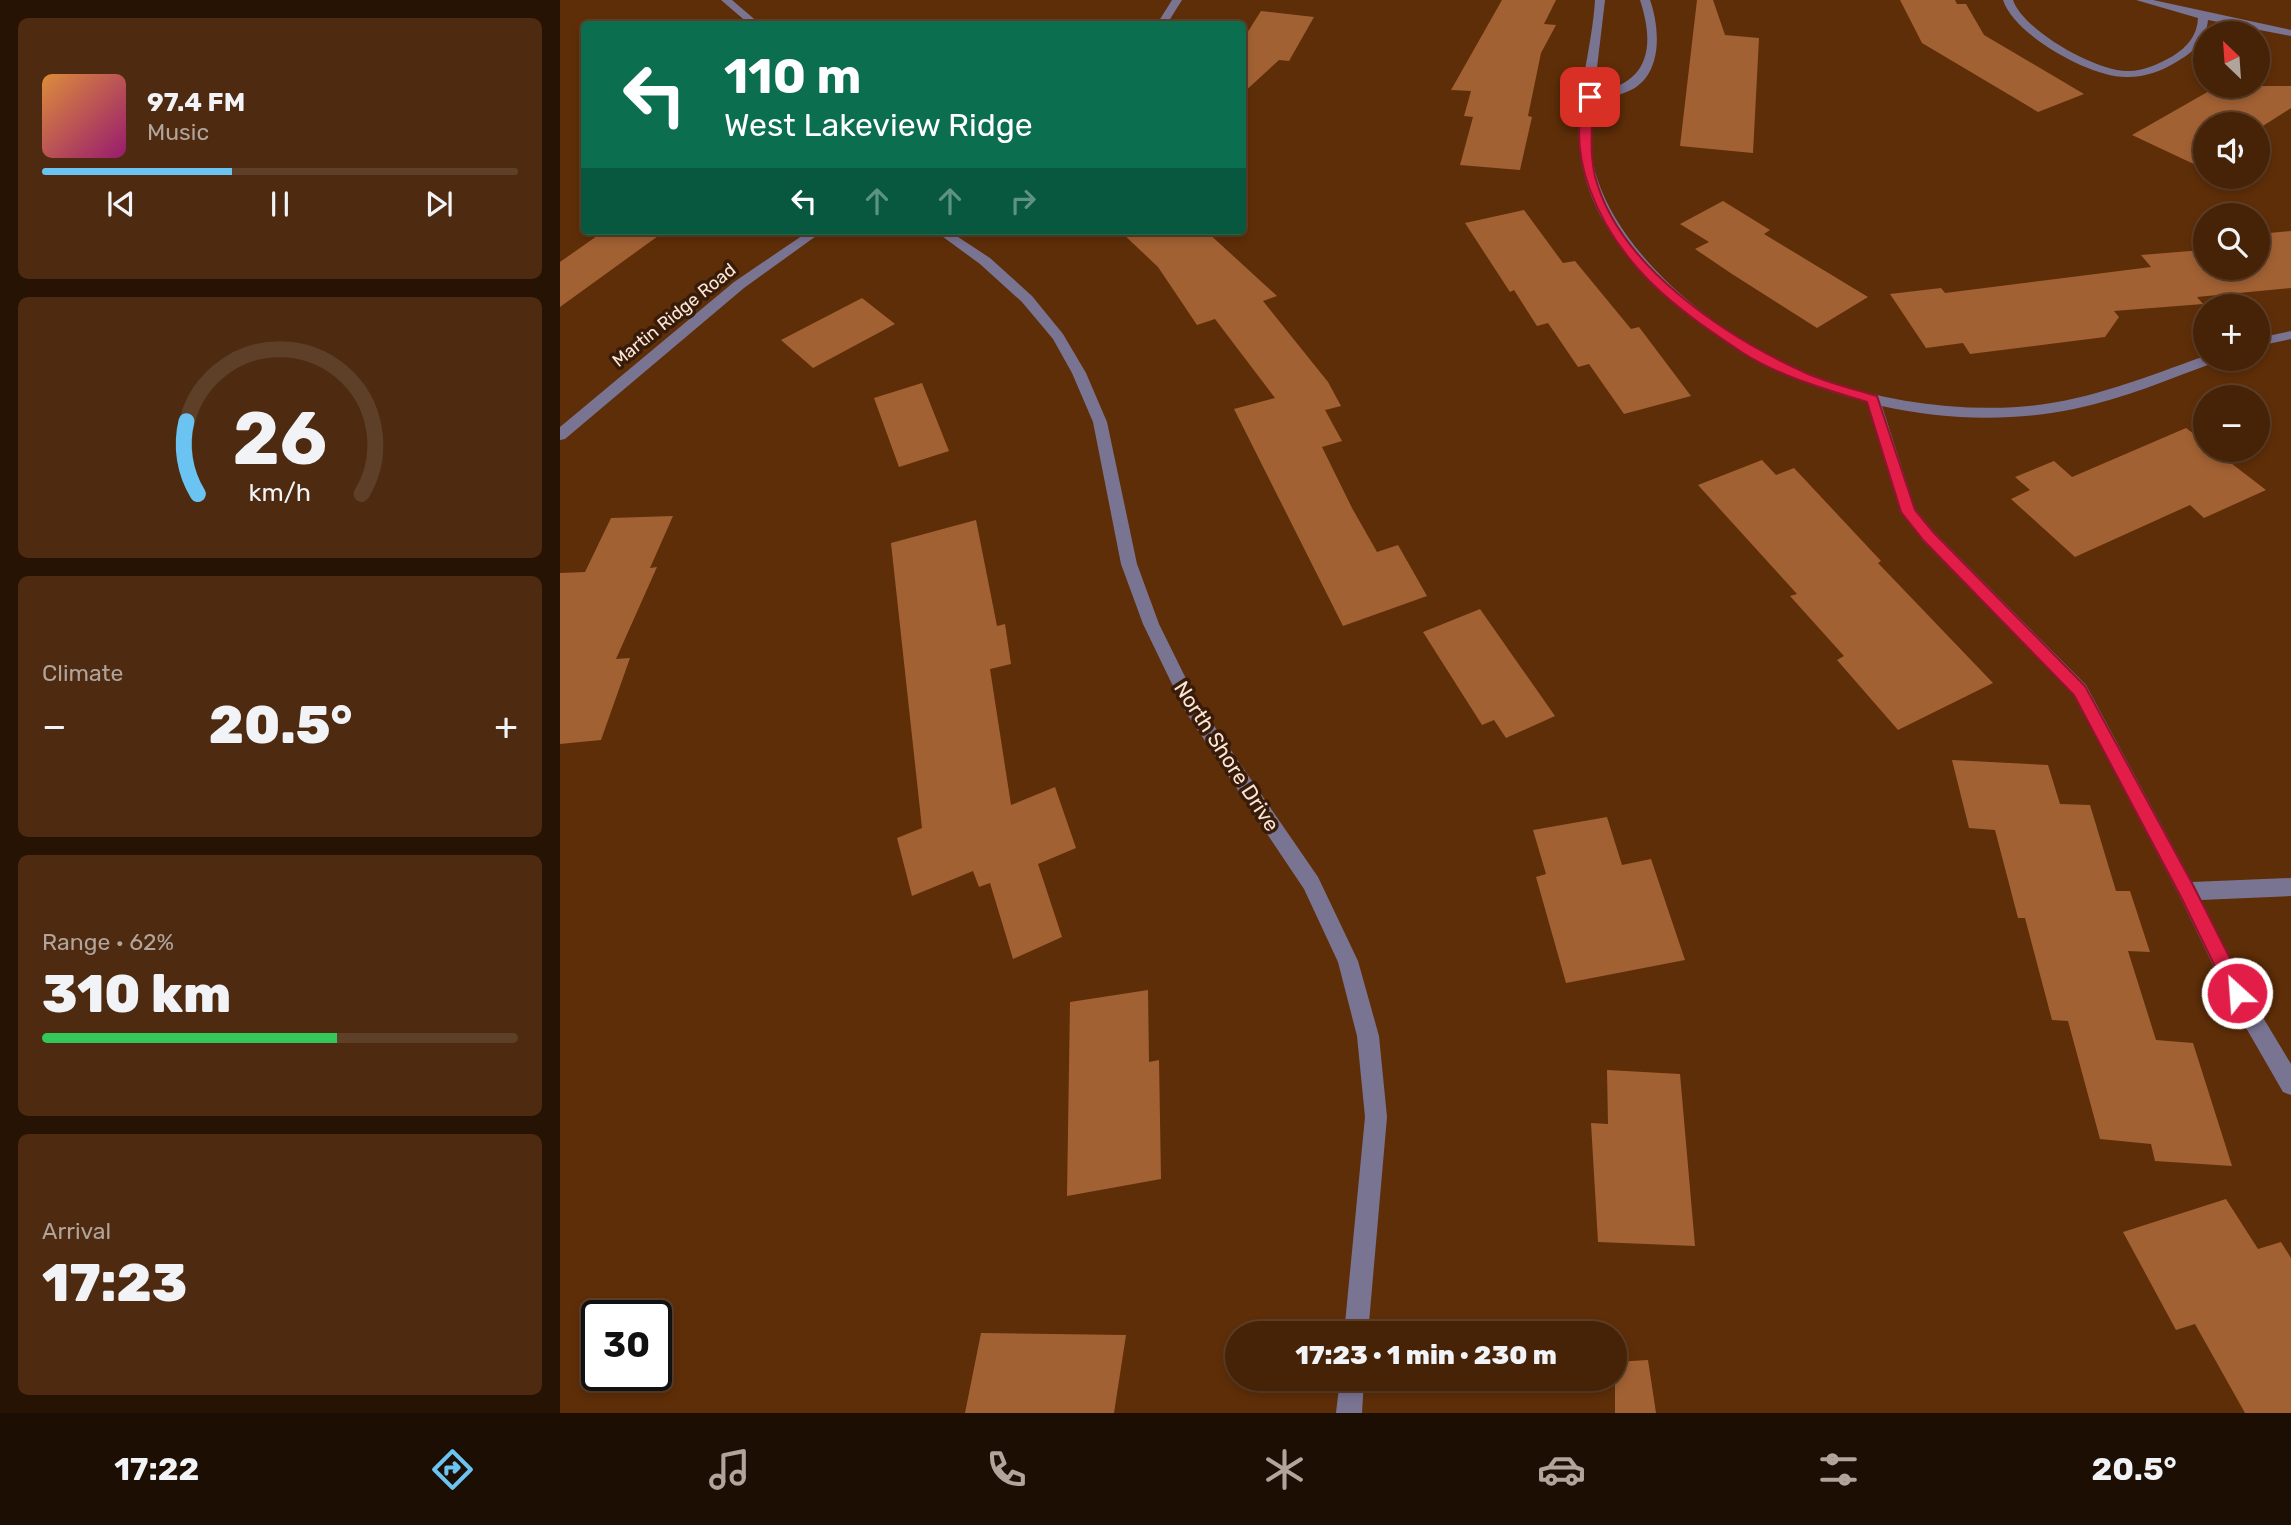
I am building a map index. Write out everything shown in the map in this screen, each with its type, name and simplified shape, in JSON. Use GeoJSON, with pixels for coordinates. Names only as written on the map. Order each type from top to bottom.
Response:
{"type":"FeatureCollection","features":[{"type":"Feature","properties":{"kind":"street"},"geometry":{"type":"LineString","coordinates":[[726,0],[751,21]]}},
{"type":"Feature","properties":{"kind":"street"},"geometry":{"type":"LineString","coordinates":[[1164,21],[1177,0]]}},
{"type":"Feature","properties":{"kind":"street"},"geometry":{"type":"LineString","coordinates":[[1600,0],[1585,139],[1590,177],[1609,220],[1643,267],[1671,294],[1749,351],[1805,378],[1872,399],[1924,409],[1969,413],[2054,408],[2101,398],[2193,365]]}},
{"type":"Feature","properties":{"kind":"street"},"geometry":{"type":"LineString","coordinates":[[1590,97],[1620,91],[1638,80],[1648,61],[1652,36],[1645,0]]}},
{"type":"Feature","properties":{"kind":"street"},"geometry":{"type":"LineString","coordinates":[[2008,0],[2025,24],[2070,57],[2090,66],[2129,74],[2161,69],[2198,43],[2203,31],[2203,16]]}},
{"type":"Feature","properties":{"kind":"street"},"geometry":{"type":"LineString","coordinates":[[2141,0],[2203,16],[2291,33]]}},
{"type":"Feature","properties":{"kind":"street","name":"Martin Ridge Road"},"geometry":{"type":"LineString","coordinates":[[560,435],[739,285],[811,235]]}},
{"type":"Feature","properties":{"kind":"street","name":"North Shore Drive"},"geometry":{"type":"LineString","coordinates":[[946,235],[985,261],[1027,299],[1058,337],[1079,373],[1100,422],[1129,564],[1151,624],[1191,706],[1311,883],[1348,961],[1368,1036],[1376,1117],[1357,1321]]}},
{"type":"Feature","properties":{"kind":"street"},"geometry":{"type":"LineString","coordinates":[[2270,339],[2291,335]]}},
{"type":"Feature","properties":{"kind":"street"},"geometry":{"type":"LineString","coordinates":[[1872,399],[1908,512],[1929,537],[2080,690],[2187,891],[2237,993],[2291,1084]]}},
{"type":"Feature","properties":{"kind":"street"},"geometry":{"type":"LineString","coordinates":[[2187,891],[2291,887]]}},
{"type":"Feature","properties":{"kind":"street"},"geometry":{"type":"LineString","coordinates":[[1349,1413],[1351,1391]]}},
{"type":"Feature","properties":{"kind":"building"},"geometry":{"type":"Polygon","coordinates":[[[1502,0],[1556,0],[1544,24],[1556,25],[1541,53],[1528,116],[1532,117],[1520,170],[1460,165],[1473,117],[1464,116],[1471,91],[1451,90],[1502,0]]]}},
{"type":"Feature","properties":{"kind":"building"},"geometry":{"type":"Polygon","coordinates":[[[1697,0],[1713,0],[1725,35],[1759,38],[1753,153],[1680,146],[1697,0]]]}},
{"type":"Feature","properties":{"kind":"building"},"geometry":{"type":"Polygon","coordinates":[[[1900,0],[1955,0],[1957,4],[1966,4],[1984,35],[2084,94],[2038,112],[1922,43],[1900,0]]]}},
{"type":"Feature","properties":{"kind":"building"},"geometry":{"type":"Polygon","coordinates":[[[1261,11],[1314,17],[1289,61],[1279,60],[1246,90],[1246,35],[1261,11]]]}},
{"type":"Feature","properties":{"kind":"building"},"geometry":{"type":"Polygon","coordinates":[[[2270,86],[2291,86],[2291,108],[2270,121],[2270,112],[2193,112],[2193,164],[2132,135],[2197,98],[2270,98],[2270,86]]]}},
{"type":"Feature","properties":{"kind":"building"},"geometry":{"type":"Polygon","coordinates":[[[1723,201],[1770,230],[1764,234],[1868,297],[1817,328],[1732,274],[1695,249],[1709,242],[1680,224],[1723,201]]]}},
{"type":"Feature","properties":{"kind":"building"},"geometry":{"type":"Polygon","coordinates":[[[1524,210],[1563,263],[1575,261],[1631,329],[1639,327],[1691,396],[1624,414],[1589,364],[1578,367],[1548,323],[1537,326],[1514,290],[1510,292],[1465,223],[1524,210]]]}},
{"type":"Feature","properties":{"kind":"building"},"geometry":{"type":"Polygon","coordinates":[[[2291,231],[2291,288],[2228,294],[2193,294],[2193,305],[2114,311],[2119,317],[2105,337],[1970,354],[1963,343],[1926,348],[1890,294],[1941,288],[1945,293],[2151,267],[2141,255],[2193,251],[2193,280],[2270,280],[2270,233],[2291,231]]]}},
{"type":"Feature","properties":{"kind":"building"},"geometry":{"type":"Polygon","coordinates":[[[598,235],[659,235],[560,307],[560,262],[598,235]]]}},
{"type":"Feature","properties":{"kind":"building"},"geometry":{"type":"Polygon","coordinates":[[[1124,235],[1210,235],[1277,296],[1263,301],[1328,382],[1341,406],[1325,410],[1342,441],[1322,447],[1352,508],[1377,552],[1398,545],[1427,596],[1343,626],[1234,409],[1275,398],[1215,319],[1197,325],[1158,267],[1124,235]]]}},
{"type":"Feature","properties":{"kind":"building"},"geometry":{"type":"Polygon","coordinates":[[[862,298],[895,324],[813,368],[781,340],[862,298]]]}},
{"type":"Feature","properties":{"kind":"building"},"geometry":{"type":"Polygon","coordinates":[[[922,383],[949,451],[899,467],[874,398],[922,383]]]}},
{"type":"Feature","properties":{"kind":"building"},"geometry":{"type":"Polygon","coordinates":[[[2186,428],[2193,433],[2193,462],[2230,462],[2266,490],[2204,518],[2190,505],[2075,557],[2011,499],[2030,490],[2015,477],[2054,461],[2072,477],[2186,428]]]}},
{"type":"Feature","properties":{"kind":"building"},"geometry":{"type":"Polygon","coordinates":[[[1762,460],[1776,475],[1794,468],[1881,561],[1878,563],[1993,683],[1898,730],[1837,660],[1844,656],[1790,596],[1797,594],[1698,485],[1762,460]]]}},
{"type":"Feature","properties":{"kind":"building"},"geometry":{"type":"Polygon","coordinates":[[[673,516],[650,568],[657,567],[616,659],[630,658],[601,740],[560,744],[560,573],[585,572],[611,518],[673,516]]]}},
{"type":"Feature","properties":{"kind":"building"},"geometry":{"type":"Polygon","coordinates":[[[976,520],[997,626],[1005,624],[1011,664],[990,669],[1011,805],[1055,787],[1076,848],[1038,864],[1062,937],[1013,959],[990,883],[979,887],[973,871],[912,896],[897,838],[922,828],[891,543],[976,520]]]}},
{"type":"Feature","properties":{"kind":"building"},"geometry":{"type":"Polygon","coordinates":[[[1480,609],[1555,716],[1506,738],[1494,720],[1482,725],[1423,632],[1480,609]]]}},
{"type":"Feature","properties":{"kind":"building"},"geometry":{"type":"Polygon","coordinates":[[[1952,760],[2048,765],[2060,804],[2090,805],[2116,891],[2130,891],[2150,952],[2128,951],[2156,1040],[2193,1043],[2232,1166],[2155,1161],[2151,1144],[2100,1139],[2068,1021],[2052,1020],[2025,918],[2018,918],[1995,830],[1969,828],[1952,760]]]}},
{"type":"Feature","properties":{"kind":"building"},"geometry":{"type":"Polygon","coordinates":[[[1607,817],[1622,865],[1651,859],[1685,960],[1566,983],[1536,877],[1546,874],[1533,830],[1607,817]]]}},
{"type":"Feature","properties":{"kind":"building"},"geometry":{"type":"Polygon","coordinates":[[[1148,990],[1149,1062],[1159,1060],[1161,1179],[1067,1196],[1070,1002],[1148,990]]]}},
{"type":"Feature","properties":{"kind":"building"},"geometry":{"type":"Polygon","coordinates":[[[1607,1070],[1680,1074],[1695,1246],[1598,1242],[1591,1123],[1608,1124],[1607,1070]]]}},
{"type":"Feature","properties":{"kind":"building"},"geometry":{"type":"Polygon","coordinates":[[[2226,1199],[2258,1249],[2281,1242],[2291,1258],[2291,1413],[2245,1413],[2195,1324],[2176,1330],[2123,1232],[2226,1199]]]}},
{"type":"Feature","properties":{"kind":"building"},"geometry":{"type":"Polygon","coordinates":[[[981,1333],[1126,1335],[1114,1413],[965,1413],[981,1333]]]}},
{"type":"Feature","properties":{"kind":"building"},"geometry":{"type":"Polygon","coordinates":[[[1648,1360],[1656,1413],[1615,1413],[1615,1391],[1627,1391],[1627,1361],[1648,1360]]]}},
{"type":"Feature","properties":{"kind":"route"},"geometry":{"type":"LineString","coordinates":[[1590,97],[1585,139],[1590,177],[1609,220],[1643,267],[1671,294],[1749,351],[1805,378],[1872,399],[1908,512],[1929,537],[2080,690],[2187,891],[2237,993]]}}]}
